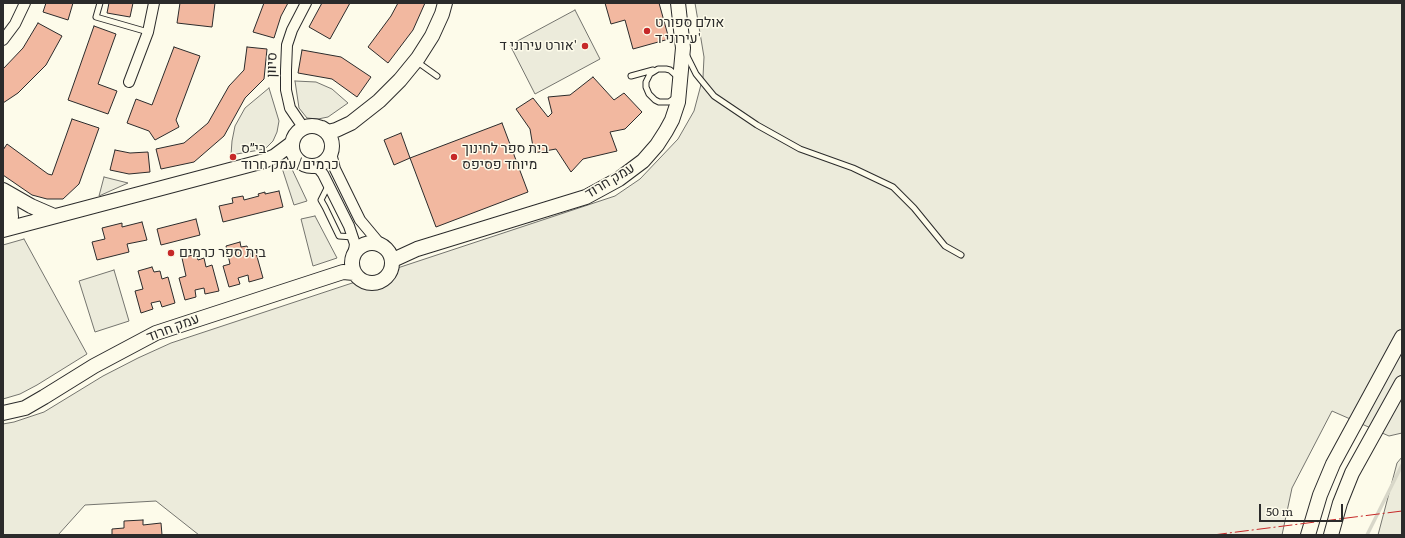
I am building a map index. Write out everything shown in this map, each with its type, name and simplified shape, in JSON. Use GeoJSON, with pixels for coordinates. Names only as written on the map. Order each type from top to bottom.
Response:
{"type":"FeatureCollection","features":[{"type":"Feature","properties":{"kind":"street"},"geometry":{"type":"LineString","coordinates":[[3,40],[15,24],[25,3]]}},
{"type":"Feature","properties":{"kind":"street"},"geometry":{"type":"LineString","coordinates":[[129,82],[148,32],[154,3]]}},
{"type":"Feature","properties":{"kind":"street","name":"סיוון"},"geometry":{"type":"LineString","coordinates":[[303,127],[290,108],[286,90],[286,70],[287,45],[292,30],[306,3]]}},
{"type":"Feature","properties":{"kind":"street"},"geometry":{"type":"LineString","coordinates":[[331,152],[335,169],[360,220],[390,254],[392,269],[389,275],[379,283],[372,284],[365,282],[359,279],[354,273],[352,264],[355,244],[349,226],[319,170],[298,162],[292,151],[291,144],[297,131],[303,127],[316,126],[328,132],[332,131],[351,123],[379,101],[416,61],[432,36],[445,3]]}},
{"type":"Feature","properties":{"kind":"street","name":"עמק חרוד"},"geometry":{"type":"LineString","coordinates":[[392,260],[417,250],[586,197],[619,179],[642,160],[657,145],[672,120],[680,90],[683,48],[678,3]]}},
{"type":"Feature","properties":{"kind":"street"},"geometry":{"type":"LineString","coordinates":[[311,167],[318,166],[324,162],[329,157],[331,152],[331,139],[328,133],[322,128]]}},
{"type":"Feature","properties":{"kind":"street"},"geometry":{"type":"LineString","coordinates":[[3,230],[264,161],[275,156],[291,144]]}},
{"type":"Feature","properties":{"kind":"street"},"geometry":{"type":"LineString","coordinates":[[3,190],[31,206],[54,216]]}},
{"type":"Feature","properties":{"kind":"street"},"geometry":{"type":"LineString","coordinates":[[3,190],[10,204],[11,217],[3,230]]}},
{"type":"Feature","properties":{"kind":"street"},"geometry":{"type":"LineString","coordinates":[[353,257],[356,251],[366,244],[380,244]]}},
{"type":"Feature","properties":{"kind":"street","name":"עמק חרוד"},"geometry":{"type":"LineString","coordinates":[[3,413],[25,408],[94,366],[156,333],[344,272],[354,273]]}},
{"type":"Feature","properties":{"kind":"street"},"geometry":{"type":"LineString","coordinates":[[1308,535],[1320,495],[1333,464],[1402,337]]}},
{"type":"Feature","properties":{"kind":"street"},"geometry":{"type":"LineString","coordinates":[[1331,535],[1340,503],[1352,473],[1402,383]]}},
{"type":"Feature","properties":{"kind":"lane"},"geometry":{"type":"LineString","coordinates":[[100,3],[96,17],[148,32]]}},
{"type":"Feature","properties":{"kind":"lane"},"geometry":{"type":"LineString","coordinates":[[683,48],[696,74],[714,96],[757,125],[800,149],[853,168],[893,187],[914,208],[945,246],[961,254]]}},
{"type":"Feature","properties":{"kind":"lane"},"geometry":{"type":"LineString","coordinates":[[416,61],[437,76]]}},
{"type":"Feature","properties":{"kind":"lane"},"geometry":{"type":"LineString","coordinates":[[631,76],[662,68],[670,70],[678,78],[680,90],[673,100],[665,103],[655,100],[649,94],[646,87],[646,82],[650,74],[656,70]]}},
{"type":"Feature","properties":{"kind":"shaded area"},"geometry":{"type":"Polygon","coordinates":[[[695,3],[1402,3],[1402,433],[1389,436],[1332,411],[1292,488],[1282,535],[199,535],[156,501],[85,505],[58,535],[3,535],[3,424],[44,412],[103,376],[171,343],[615,196],[640,179],[678,139],[694,111],[703,77],[704,57],[695,3]]]}},
{"type":"Feature","properties":{"kind":"shaded area"},"geometry":{"type":"Polygon","coordinates":[[[575,10],[600,59],[535,94],[510,45],[575,10]]]}},
{"type":"Feature","properties":{"kind":"shaded area"},"geometry":{"type":"Polygon","coordinates":[[[295,81],[316,82],[332,89],[348,103],[328,117],[318,119],[307,118],[299,108],[295,81]]]}},
{"type":"Feature","properties":{"kind":"shaded area"},"geometry":{"type":"Polygon","coordinates":[[[269,88],[279,121],[277,132],[273,141],[265,149],[231,155],[235,126],[245,108],[269,88]]]}},
{"type":"Feature","properties":{"kind":"shaded area"},"geometry":{"type":"Polygon","coordinates":[[[290,165],[307,201],[294,205],[282,168],[290,165]]]}},
{"type":"Feature","properties":{"kind":"shaded area"},"geometry":{"type":"Polygon","coordinates":[[[104,177],[128,183],[99,196],[104,177]]]}},
{"type":"Feature","properties":{"kind":"shaded area"},"geometry":{"type":"Polygon","coordinates":[[[315,216],[337,258],[313,266],[301,219],[315,216]]]}},
{"type":"Feature","properties":{"kind":"shaded area"},"geometry":{"type":"Polygon","coordinates":[[[24,239],[87,354],[37,385],[20,394],[3,399],[3,245],[24,239]]]}},
{"type":"Feature","properties":{"kind":"shaded area"},"geometry":{"type":"Polygon","coordinates":[[[114,270],[129,321],[95,332],[79,281],[114,270]]]}},
{"type":"Feature","properties":{"kind":"shaded area"},"geometry":{"type":"Polygon","coordinates":[[[1402,457],[1402,535],[1378,535],[1397,463],[1402,457]]]}},
{"type":"Feature","properties":{"kind":"building"},"geometry":{"type":"Polygon","coordinates":[[[46,3],[73,3],[68,20],[43,12],[46,3]]]}},
{"type":"Feature","properties":{"kind":"building"},"geometry":{"type":"Polygon","coordinates":[[[109,3],[133,3],[130,17],[107,13],[109,3]]]}},
{"type":"Feature","properties":{"kind":"building"},"geometry":{"type":"Polygon","coordinates":[[[180,3],[215,3],[212,27],[177,23],[180,3]]]}},
{"type":"Feature","properties":{"kind":"building"},"geometry":{"type":"Polygon","coordinates":[[[264,3],[288,3],[281,16],[274,38],[253,32],[264,3]]]}},
{"type":"Feature","properties":{"kind":"building"},"geometry":{"type":"Polygon","coordinates":[[[322,3],[350,3],[330,39],[309,27],[322,3]]]}},
{"type":"Feature","properties":{"kind":"building"},"geometry":{"type":"Polygon","coordinates":[[[398,3],[425,3],[413,30],[388,63],[368,47],[391,16],[398,3]]]}},
{"type":"Feature","properties":{"kind":"building","name":"אולם ספורט עירוני ד'"},"geometry":{"type":"Polygon","coordinates":[[[605,3],[659,3],[669,39],[633,49],[625,20],[611,24],[605,3]]]}},
{"type":"Feature","properties":{"kind":"building"},"geometry":{"type":"Polygon","coordinates":[[[38,23],[62,36],[46,65],[18,93],[3,103],[3,69],[23,48],[38,23]]]}},
{"type":"Feature","properties":{"kind":"building"},"geometry":{"type":"Polygon","coordinates":[[[94,26],[116,34],[98,84],[117,91],[108,114],[68,100],[94,26]]]}},
{"type":"Feature","properties":{"kind":"building"},"geometry":{"type":"Polygon","coordinates":[[[174,47],[200,56],[176,120],[179,127],[155,140],[149,131],[127,123],[136,99],[152,105],[174,47]]]}},
{"type":"Feature","properties":{"kind":"building"},"geometry":{"type":"Polygon","coordinates":[[[247,47],[267,49],[264,79],[245,98],[224,136],[194,162],[161,169],[156,149],[184,143],[208,123],[229,86],[244,70],[247,47]]]}},
{"type":"Feature","properties":{"kind":"building"},"geometry":{"type":"Polygon","coordinates":[[[302,50],[341,57],[371,77],[357,97],[332,79],[298,73],[302,50]]]}},
{"type":"Feature","properties":{"kind":"building"},"geometry":{"type":"Polygon","coordinates":[[[593,77],[614,100],[624,93],[642,112],[625,129],[610,132],[617,151],[583,159],[571,172],[556,149],[534,153],[530,129],[516,109],[533,98],[548,117],[552,113],[548,97],[570,95],[593,77]]]}},
{"type":"Feature","properties":{"kind":"building"},"geometry":{"type":"Polygon","coordinates":[[[72,119],[99,128],[79,184],[63,199],[47,199],[32,195],[3,175],[3,150],[7,144],[48,174],[52,175],[72,119]]]}},
{"type":"Feature","properties":{"kind":"building"},"geometry":{"type":"Polygon","coordinates":[[[502,123],[528,192],[436,227],[410,158],[502,123]]]}},
{"type":"Feature","properties":{"kind":"building"},"geometry":{"type":"Polygon","coordinates":[[[401,133],[410,158],[394,165],[384,140],[401,133]]]}},
{"type":"Feature","properties":{"kind":"building"},"geometry":{"type":"Polygon","coordinates":[[[115,150],[130,153],[148,152],[150,172],[129,174],[110,170],[115,150]]]}},
{"type":"Feature","properties":{"kind":"building"},"geometry":{"type":"Polygon","coordinates":[[[279,191],[283,207],[223,222],[219,206],[233,203],[232,198],[243,196],[244,200],[259,196],[258,194],[265,192],[265,194],[279,191]]]}},
{"type":"Feature","properties":{"kind":"building"},"geometry":{"type":"Polygon","coordinates":[[[196,219],[200,235],[161,245],[157,229],[196,219]]]}},
{"type":"Feature","properties":{"kind":"building"},"geometry":{"type":"Polygon","coordinates":[[[142,222],[147,240],[127,244],[129,252],[97,260],[92,242],[105,239],[102,228],[122,223],[122,227],[142,222]]]}},
{"type":"Feature","properties":{"kind":"building"},"geometry":{"type":"Polygon","coordinates":[[[240,242],[241,247],[247,246],[250,254],[256,253],[263,278],[249,282],[248,275],[238,278],[240,284],[229,287],[223,266],[230,264],[226,246],[240,242]]]}},
{"type":"Feature","properties":{"kind":"building"},"geometry":{"type":"Polygon","coordinates":[[[196,254],[198,260],[204,258],[206,267],[212,265],[219,291],[205,294],[204,288],[195,290],[196,297],[185,300],[179,278],[186,276],[182,258],[196,254]]]}},
{"type":"Feature","properties":{"kind":"building"},"geometry":{"type":"Polygon","coordinates":[[[152,267],[154,272],[160,271],[162,279],[168,277],[175,303],[162,307],[160,301],[151,303],[153,309],[141,313],[135,291],[143,289],[138,271],[152,267]]]}},
{"type":"Feature","properties":{"kind":"building"},"geometry":{"type":"Polygon","coordinates":[[[143,520],[143,525],[161,523],[162,535],[112,535],[112,529],[124,528],[124,521],[143,520]]]}},
{"type":"Feature","properties":{"kind":"waterway"},"geometry":{"type":"LineString","coordinates":[[1367,535],[1402,465]]}},
{"type":"Feature","properties":{"kind":"power"},"geometry":{"type":"LineString","coordinates":[[1213,535],[1402,511]]}},
{"type":"Feature","properties":{"kind":"place","name":"אולם ספורט עירוני ד'"},"geometry":{"type":"Point","coordinates":[647,31]}},
{"type":"Feature","properties":{"kind":"place","name":"אורט עירוני ד'"},"geometry":{"type":"Point","coordinates":[585,46]}},
{"type":"Feature","properties":{"kind":"place","name":"בי״ס כרמים/עמק חרוד"},"geometry":{"type":"Point","coordinates":[233,157]}},
{"type":"Feature","properties":{"kind":"place","name":"בית ספר לחינוך מיוחד פסיפס"},"geometry":{"type":"Point","coordinates":[454,157]}},
{"type":"Feature","properties":{"kind":"place","name":"בית ספר כרמים"},"geometry":{"type":"Point","coordinates":[171,253]}}]}
